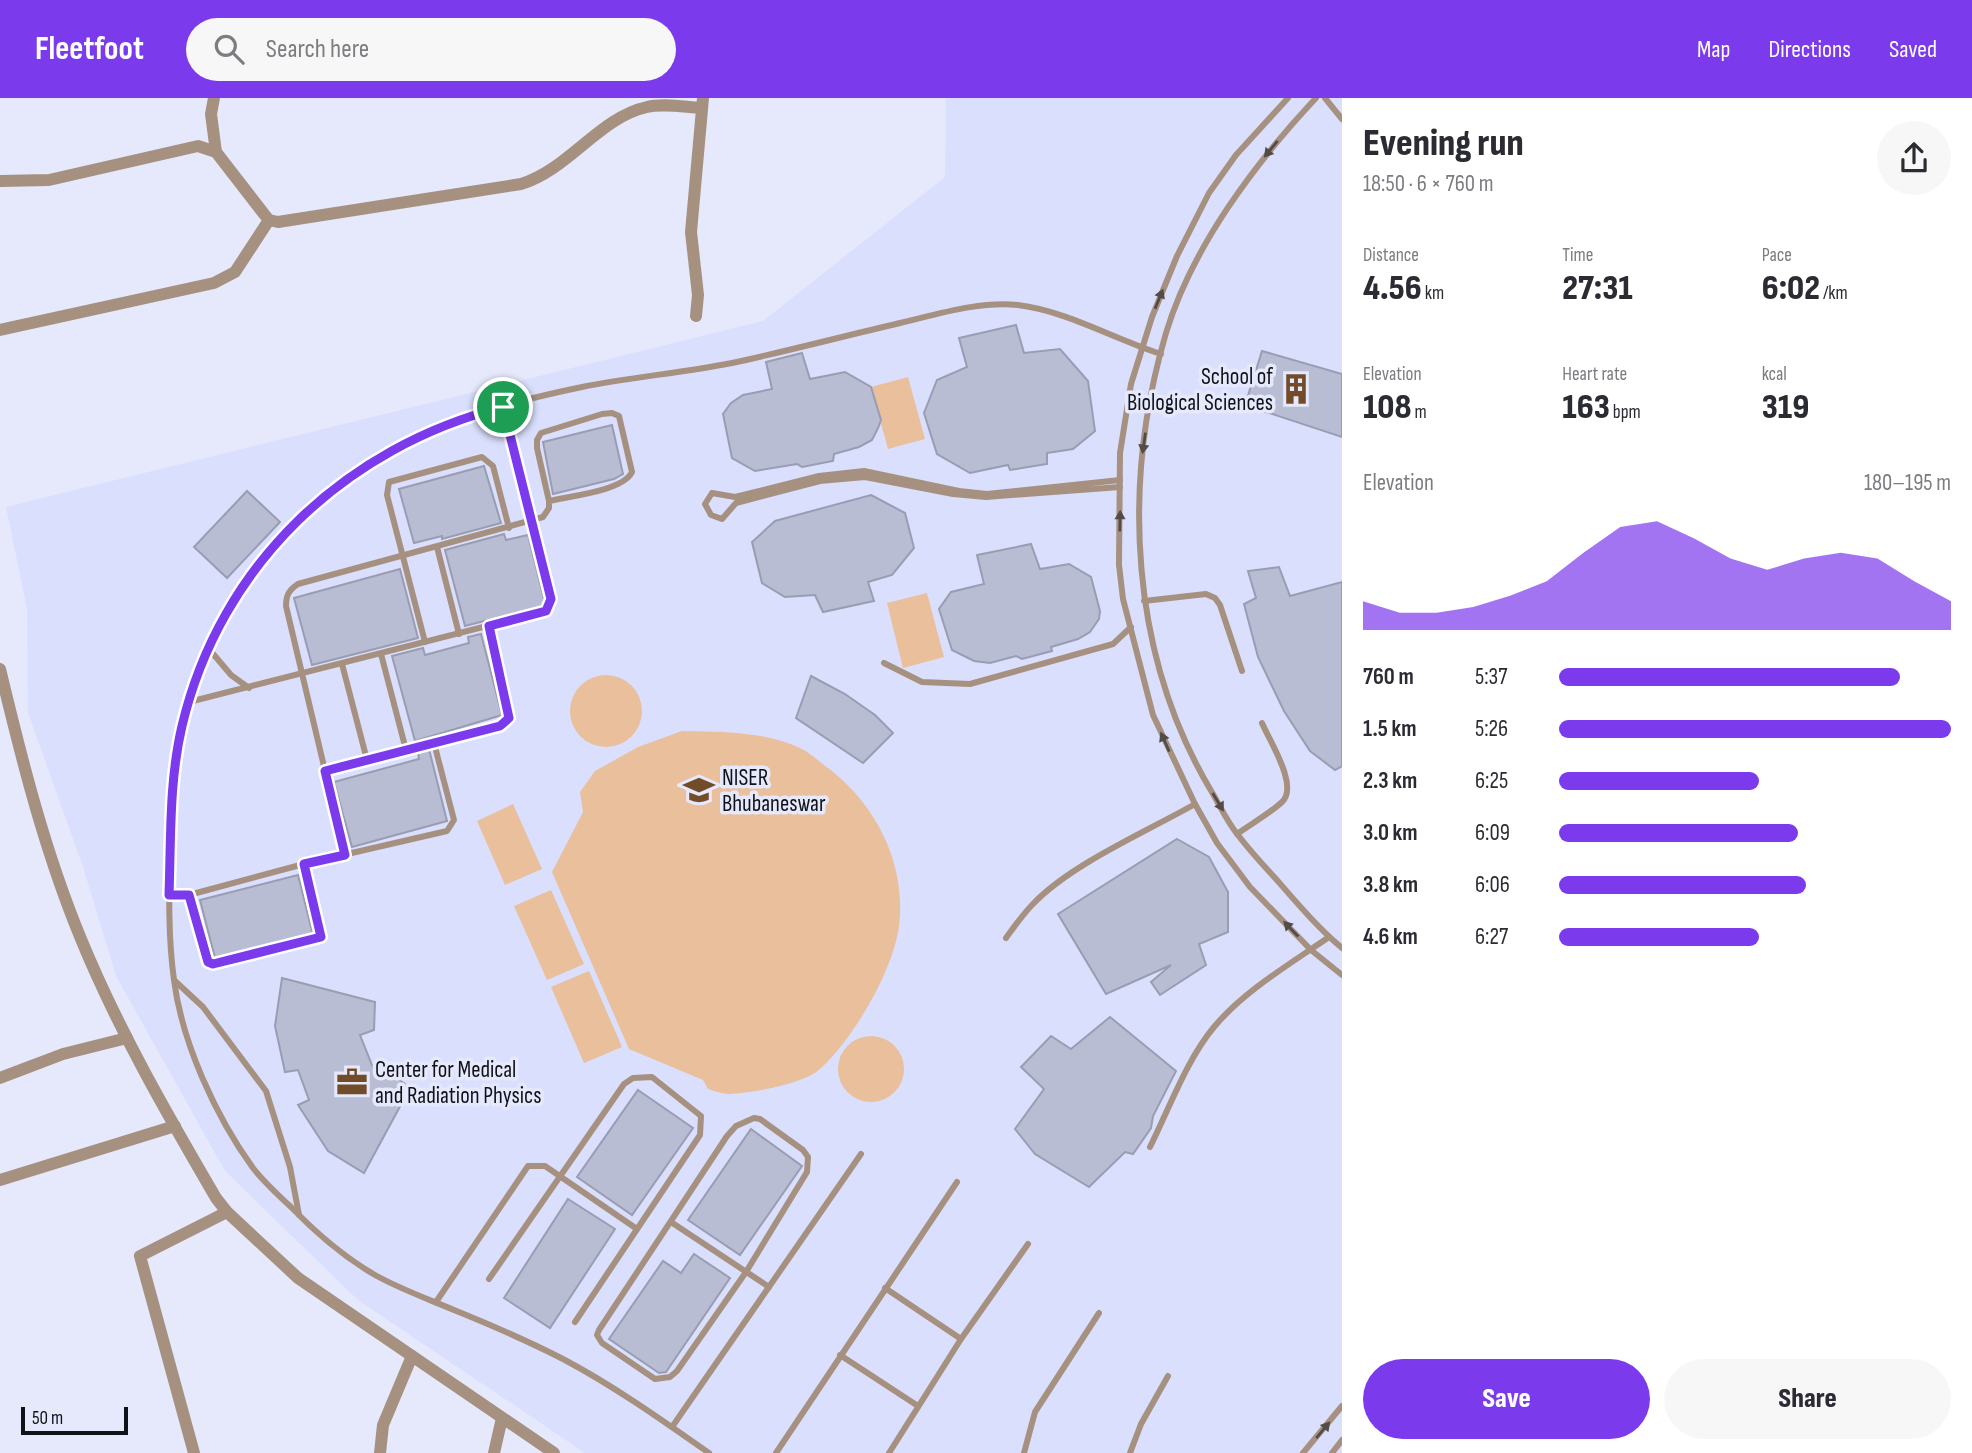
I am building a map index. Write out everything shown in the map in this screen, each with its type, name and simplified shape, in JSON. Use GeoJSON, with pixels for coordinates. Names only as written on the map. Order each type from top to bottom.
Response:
{"type":"FeatureCollection","features":[{"type":"Feature","properties":{"kind":"street"},"geometry":{"type":"LineString","coordinates":[[215,98],[211,114],[216,152]]}},
{"type":"Feature","properties":{"kind":"street"},"geometry":{"type":"LineString","coordinates":[[0,181],[49,180],[187,146],[208,148],[216,152],[269,220],[278,222],[521,184],[546,174],[622,117],[637,110],[649,106],[702,103],[691,232],[697,268],[696,316]]}},
{"type":"Feature","properties":{"kind":"street"},"geometry":{"type":"LineString","coordinates":[[0,330],[226,278],[235,272],[269,220]]}},
{"type":"Feature","properties":{"kind":"street"},"geometry":{"type":"LineString","coordinates":[[0,669],[5,709],[42,834],[81,939],[127,1038],[175,1126],[227,1212],[298,1278],[554,1453]]}},
{"type":"Feature","properties":{"kind":"street"},"geometry":{"type":"LineString","coordinates":[[0,1078],[63,1054],[127,1038]]}},
{"type":"Feature","properties":{"kind":"street"},"geometry":{"type":"LineString","coordinates":[[0,1180],[175,1126]]}},
{"type":"Feature","properties":{"kind":"street"},"geometry":{"type":"LineString","coordinates":[[194,1453],[140,1256],[227,1212]]}},
{"type":"Feature","properties":{"kind":"street"},"geometry":{"type":"LineString","coordinates":[[380,1453],[383,1425],[412,1356]]}},
{"type":"Feature","properties":{"kind":"street"},"geometry":{"type":"LineString","coordinates":[[494,1453],[502,1418]]}},
{"type":"Feature","properties":{"kind":"lane"},"geometry":{"type":"LineString","coordinates":[[1288,98],[1236,155],[1209,193],[1177,256],[1142,348],[1131,384],[1120,453],[1119,565],[1123,599],[1153,715],[1195,804],[1217,843],[1250,887],[1311,950],[1342,975]]}},
{"type":"Feature","properties":{"kind":"lane"},"geometry":{"type":"LineString","coordinates":[[1316,98],[1259,163],[1227,210],[1191,273],[1166,332],[1150,401],[1140,477],[1144,601],[1155,657],[1172,714],[1195,765],[1237,834],[1329,937],[1342,948]]}},
{"type":"Feature","properties":{"kind":"lane"},"geometry":{"type":"LineString","coordinates":[[1325,98],[1342,119]]}},
{"type":"Feature","properties":{"kind":"lane"},"geometry":{"type":"LineString","coordinates":[[709,1453],[567,1361],[378,1276],[338,1250],[299,1216],[256,1172],[225,1124],[193,1053],[179,1012],[173,979],[169,895],[175,760],[189,702],[209,649],[245,584],[269,552],[323,497],[382,455],[462,418],[582,387],[729,363],[949,311],[986,305],[1019,305],[1060,316],[1161,354]]}},
{"type":"Feature","properties":{"kind":"lane"},"geometry":{"type":"LineString","coordinates":[[189,702],[546,611],[551,599],[503,407]]}},
{"type":"Feature","properties":{"kind":"lane"},"geometry":{"type":"LineString","coordinates":[[345,855],[286,606],[290,589],[298,584],[533,522],[547,513],[549,501],[537,448],[541,433],[602,414],[612,413],[619,416],[632,472],[629,479],[617,486],[549,501]]}},
{"type":"Feature","properties":{"kind":"lane"},"geometry":{"type":"LineString","coordinates":[[425,642],[387,495],[389,482],[474,457],[487,459],[493,466],[509,528]]}},
{"type":"Feature","properties":{"kind":"lane"},"geometry":{"type":"LineString","coordinates":[[864,471],[987,494],[1120,483],[986,497],[953,494],[865,477],[820,481],[736,503],[722,519],[710,515],[705,504],[712,493],[735,497],[818,475],[864,471]]}},
{"type":"Feature","properties":{"kind":"lane"},"geometry":{"type":"LineString","coordinates":[[437,547],[459,634]]}},
{"type":"Feature","properties":{"kind":"lane"},"geometry":{"type":"LineString","coordinates":[[1144,601],[1206,594],[1215,598],[1242,671]]}},
{"type":"Feature","properties":{"kind":"lane"},"geometry":{"type":"LineString","coordinates":[[325,771],[500,726],[509,718],[489,626]]}},
{"type":"Feature","properties":{"kind":"lane"},"geometry":{"type":"LineString","coordinates":[[884,663],[922,682],[970,684],[1113,644],[1131,626]]}},
{"type":"Feature","properties":{"kind":"lane"},"geometry":{"type":"LineString","coordinates":[[209,649],[231,675],[250,688]]}},
{"type":"Feature","properties":{"kind":"lane"},"geometry":{"type":"LineString","coordinates":[[381,654],[406,750]]}},
{"type":"Feature","properties":{"kind":"lane"},"geometry":{"type":"LineString","coordinates":[[342,664],[367,760]]}},
{"type":"Feature","properties":{"kind":"lane"},"geometry":{"type":"LineString","coordinates":[[1237,834],[1283,801],[1289,792],[1288,781],[1262,723]]}},
{"type":"Feature","properties":{"kind":"lane"},"geometry":{"type":"LineString","coordinates":[[169,895],[189,895],[304,864],[447,831],[454,820],[434,743]]}},
{"type":"Feature","properties":{"kind":"lane"},"geometry":{"type":"LineString","coordinates":[[1006,938],[1033,903],[1053,887],[1084,866],[1195,804]]}},
{"type":"Feature","properties":{"kind":"lane"},"geometry":{"type":"LineString","coordinates":[[189,895],[208,962],[213,964],[315,941],[321,937],[304,864]]}},
{"type":"Feature","properties":{"kind":"lane"},"geometry":{"type":"LineString","coordinates":[[1150,1147],[1212,1030],[1230,1009],[1329,937]]}},
{"type":"Feature","properties":{"kind":"lane"},"geometry":{"type":"LineString","coordinates":[[173,979],[203,1007],[266,1091],[290,1167],[299,1216]]}},
{"type":"Feature","properties":{"kind":"lane"},"geometry":{"type":"LineString","coordinates":[[489,1279],[624,1084],[633,1078],[652,1077],[701,1116],[700,1135],[575,1322]]}},
{"type":"Feature","properties":{"kind":"lane"},"geometry":{"type":"LineString","coordinates":[[760,1119],[803,1150],[809,1164],[807,1172],[746,1272],[677,1371],[670,1377],[655,1379],[602,1343],[597,1335],[736,1126],[743,1121],[760,1119]]}},
{"type":"Feature","properties":{"kind":"lane"},"geometry":{"type":"LineString","coordinates":[[672,1427],[862,1154]]}},
{"type":"Feature","properties":{"kind":"lane"},"geometry":{"type":"LineString","coordinates":[[436,1302],[528,1166],[545,1166],[637,1229]]}},
{"type":"Feature","properties":{"kind":"lane"},"geometry":{"type":"LineString","coordinates":[[776,1453],[957,1182]]}},
{"type":"Feature","properties":{"kind":"lane"},"geometry":{"type":"LineString","coordinates":[[671,1222],[769,1287]]}},
{"type":"Feature","properties":{"kind":"lane"},"geometry":{"type":"LineString","coordinates":[[889,1453],[961,1339],[1028,1244]]}},
{"type":"Feature","properties":{"kind":"lane"},"geometry":{"type":"LineString","coordinates":[[885,1288],[961,1339]]}},
{"type":"Feature","properties":{"kind":"lane"},"geometry":{"type":"LineString","coordinates":[[1024,1453],[1035,1412],[1099,1313]]}},
{"type":"Feature","properties":{"kind":"lane"},"geometry":{"type":"LineString","coordinates":[[840,1355],[918,1406]]}},
{"type":"Feature","properties":{"kind":"lane"},"geometry":{"type":"LineString","coordinates":[[1130,1453],[1141,1424],[1168,1376]]}},
{"type":"Feature","properties":{"kind":"lane"},"geometry":{"type":"LineString","coordinates":[[1303,1453],[1342,1406]]}},
{"type":"Feature","properties":{"kind":"lane"},"geometry":{"type":"LineString","coordinates":[[1332,1453],[1342,1440]]}},
{"type":"Feature","properties":{"kind":"shaded area","name":"NISER Bhubaneswar"},"geometry":{"type":"Polygon","coordinates":[[[946,98],[1342,98],[1342,1453],[585,1453],[358,1300],[225,1171],[116,976],[83,867],[28,713],[27,609],[6,507],[763,321],[945,177],[946,98]]]}},
{"type":"Feature","properties":{"kind":"shaded area"},"geometry":{"type":"Polygon","coordinates":[[[908,377],[925,439],[888,449],[871,387],[908,377]]]}},
{"type":"Feature","properties":{"kind":"shaded area"},"geometry":{"type":"Polygon","coordinates":[[[927,593],[944,657],[903,668],[887,603],[927,593]]]}},
{"type":"Feature","properties":{"kind":"shaded area"},"geometry":{"type":"Polygon","coordinates":[[[606,675],[626,681],[636,691],[642,711],[636,731],[626,741],[606,747],[586,741],[576,731],[570,711],[576,691],[586,681],[606,675]]]}},
{"type":"Feature","properties":{"kind":"shaded area"},"geometry":{"type":"Polygon","coordinates":[[[682,731],[759,736],[788,743],[805,751],[858,796],[872,815],[892,856],[898,879],[899,926],[889,963],[880,983],[858,1022],[833,1056],[812,1074],[777,1087],[721,1093],[708,1089],[703,1080],[629,1049],[552,872],[583,812],[580,792],[595,771],[638,747],[682,731]]]}},
{"type":"Feature","properties":{"kind":"shaded area"},"geometry":{"type":"Polygon","coordinates":[[[513,804],[542,869],[505,885],[477,821],[513,804]]]}},
{"type":"Feature","properties":{"kind":"shaded area"},"geometry":{"type":"Polygon","coordinates":[[[551,890],[584,964],[547,980],[514,906],[551,890]]]}},
{"type":"Feature","properties":{"kind":"shaded area"},"geometry":{"type":"Polygon","coordinates":[[[589,971],[622,1047],[584,1063],[551,987],[589,971]]]}},
{"type":"Feature","properties":{"kind":"shaded area"},"geometry":{"type":"Polygon","coordinates":[[[871,1036],[884,1039],[894,1046],[901,1056],[904,1069],[901,1082],[894,1092],[884,1099],[871,1102],[858,1099],[848,1092],[841,1082],[838,1069],[841,1056],[848,1046],[858,1039],[871,1036]]]}},
{"type":"Feature","properties":{"kind":"building"},"geometry":{"type":"Polygon","coordinates":[[[1016,325],[1024,353],[1060,349],[1088,381],[1095,431],[1073,449],[1047,453],[1047,464],[1010,470],[1008,465],[970,473],[937,454],[924,413],[937,380],[967,367],[959,338],[1016,325]]]}},
{"type":"Feature","properties":{"kind":"building","name":"School of Biological Sciences"},"geometry":{"type":"Polygon","coordinates":[[[1262,351],[1342,374],[1342,437],[1245,405],[1262,351]]]}},
{"type":"Feature","properties":{"kind":"building"},"geometry":{"type":"Polygon","coordinates":[[[802,353],[810,379],[845,372],[871,387],[881,420],[878,428],[872,440],[834,454],[833,461],[755,471],[732,458],[723,414],[731,403],[743,395],[772,389],[766,362],[802,353]]]}},
{"type":"Feature","properties":{"kind":"building"},"geometry":{"type":"Polygon","coordinates":[[[612,425],[623,474],[614,479],[553,494],[543,442],[612,425]]]}},
{"type":"Feature","properties":{"kind":"building"},"geometry":{"type":"Polygon","coordinates":[[[484,466],[501,523],[442,539],[442,536],[414,543],[399,489],[484,466]]]}},
{"type":"Feature","properties":{"kind":"building"},"geometry":{"type":"Polygon","coordinates":[[[247,491],[280,522],[227,578],[194,547],[247,491]]]}},
{"type":"Feature","properties":{"kind":"building"},"geometry":{"type":"Polygon","coordinates":[[[871,495],[905,513],[914,548],[892,575],[868,582],[874,601],[823,612],[815,595],[785,597],[762,583],[752,542],[775,521],[871,495]]]}},
{"type":"Feature","properties":{"kind":"building"},"geometry":{"type":"Polygon","coordinates":[[[504,534],[506,540],[528,535],[544,599],[542,606],[465,626],[445,550],[504,534]]]}},
{"type":"Feature","properties":{"kind":"building"},"geometry":{"type":"Polygon","coordinates":[[[1031,544],[1040,569],[1069,564],[1091,577],[1100,611],[1099,619],[1090,632],[1078,639],[1051,647],[1052,651],[1022,659],[1016,656],[990,663],[974,661],[952,650],[939,609],[951,592],[984,584],[977,555],[1031,544]]]}},
{"type":"Feature","properties":{"kind":"building"},"geometry":{"type":"Polygon","coordinates":[[[1279,567],[1290,596],[1342,582],[1342,766],[1335,770],[1310,751],[1284,711],[1258,657],[1244,604],[1256,598],[1248,571],[1279,567]]]}},
{"type":"Feature","properties":{"kind":"building"},"geometry":{"type":"Polygon","coordinates":[[[400,569],[418,638],[312,665],[294,598],[400,569]]]}},
{"type":"Feature","properties":{"kind":"building"},"geometry":{"type":"Polygon","coordinates":[[[481,634],[502,715],[415,741],[392,656],[423,648],[425,655],[469,643],[468,637],[481,634]]]}},
{"type":"Feature","properties":{"kind":"building"},"geometry":{"type":"Polygon","coordinates":[[[811,676],[845,694],[875,715],[893,733],[863,763],[796,718],[811,676]]]}},
{"type":"Feature","properties":{"kind":"building"},"geometry":{"type":"Polygon","coordinates":[[[429,749],[447,821],[352,847],[334,782],[419,759],[418,752],[429,749]]]}},
{"type":"Feature","properties":{"kind":"building"},"geometry":{"type":"Polygon","coordinates":[[[1177,839],[1209,857],[1228,892],[1228,932],[1199,944],[1206,965],[1160,995],[1151,982],[1171,965],[1106,994],[1058,914],[1177,839]]]}},
{"type":"Feature","properties":{"kind":"building"},"geometry":{"type":"Polygon","coordinates":[[[298,875],[313,935],[215,958],[200,900],[298,875]]]}},
{"type":"Feature","properties":{"kind":"building","name":"Center for Medical and Radiation Physics"},"geometry":{"type":"Polygon","coordinates":[[[282,978],[375,1002],[374,1030],[360,1035],[376,1075],[391,1073],[410,1088],[364,1173],[328,1151],[298,1105],[309,1100],[298,1070],[285,1072],[275,1026],[282,978]]]}},
{"type":"Feature","properties":{"kind":"building"},"geometry":{"type":"Polygon","coordinates":[[[1110,1017],[1176,1071],[1153,1116],[1151,1128],[1133,1154],[1125,1152],[1089,1187],[1035,1154],[1015,1129],[1044,1089],[1021,1067],[1051,1036],[1071,1049],[1110,1017]]]}},
{"type":"Feature","properties":{"kind":"building"},"geometry":{"type":"Polygon","coordinates":[[[638,1090],[693,1128],[632,1215],[577,1177],[638,1090]]]}},
{"type":"Feature","properties":{"kind":"building"},"geometry":{"type":"Polygon","coordinates":[[[751,1129],[802,1166],[740,1255],[688,1220],[751,1129]]]}},
{"type":"Feature","properties":{"kind":"building"},"geometry":{"type":"Polygon","coordinates":[[[568,1199],[615,1229],[550,1328],[504,1298],[568,1199]]]}},
{"type":"Feature","properties":{"kind":"building"},"geometry":{"type":"Polygon","coordinates":[[[694,1254],[730,1278],[666,1372],[659,1373],[609,1339],[663,1261],[681,1273],[694,1254]]]}},
{"type":"Feature","properties":{"kind":"place","name":"School of Biological Sciences"},"geometry":{"type":"Point","coordinates":[1296,389]}},
{"type":"Feature","properties":{"kind":"place","name":"NISER Bhubaneswar"},"geometry":{"type":"Point","coordinates":[699,790]}},
{"type":"Feature","properties":{"kind":"place","name":"Center for Medical and Radiation Physics"},"geometry":{"type":"Point","coordinates":[352,1082]}},
{"type":"Feature","properties":{"kind":"route"},"geometry":{"type":"LineString","coordinates":[[503,407],[551,599],[546,611],[489,626],[509,718],[500,726],[325,771],[345,855],[304,864],[321,937],[315,941],[213,964],[208,962],[208,954],[189,895],[169,895],[175,760],[189,702],[216,631],[245,584],[269,552],[294,524],[353,473],[429,431],[462,418],[503,407]]}}]}
